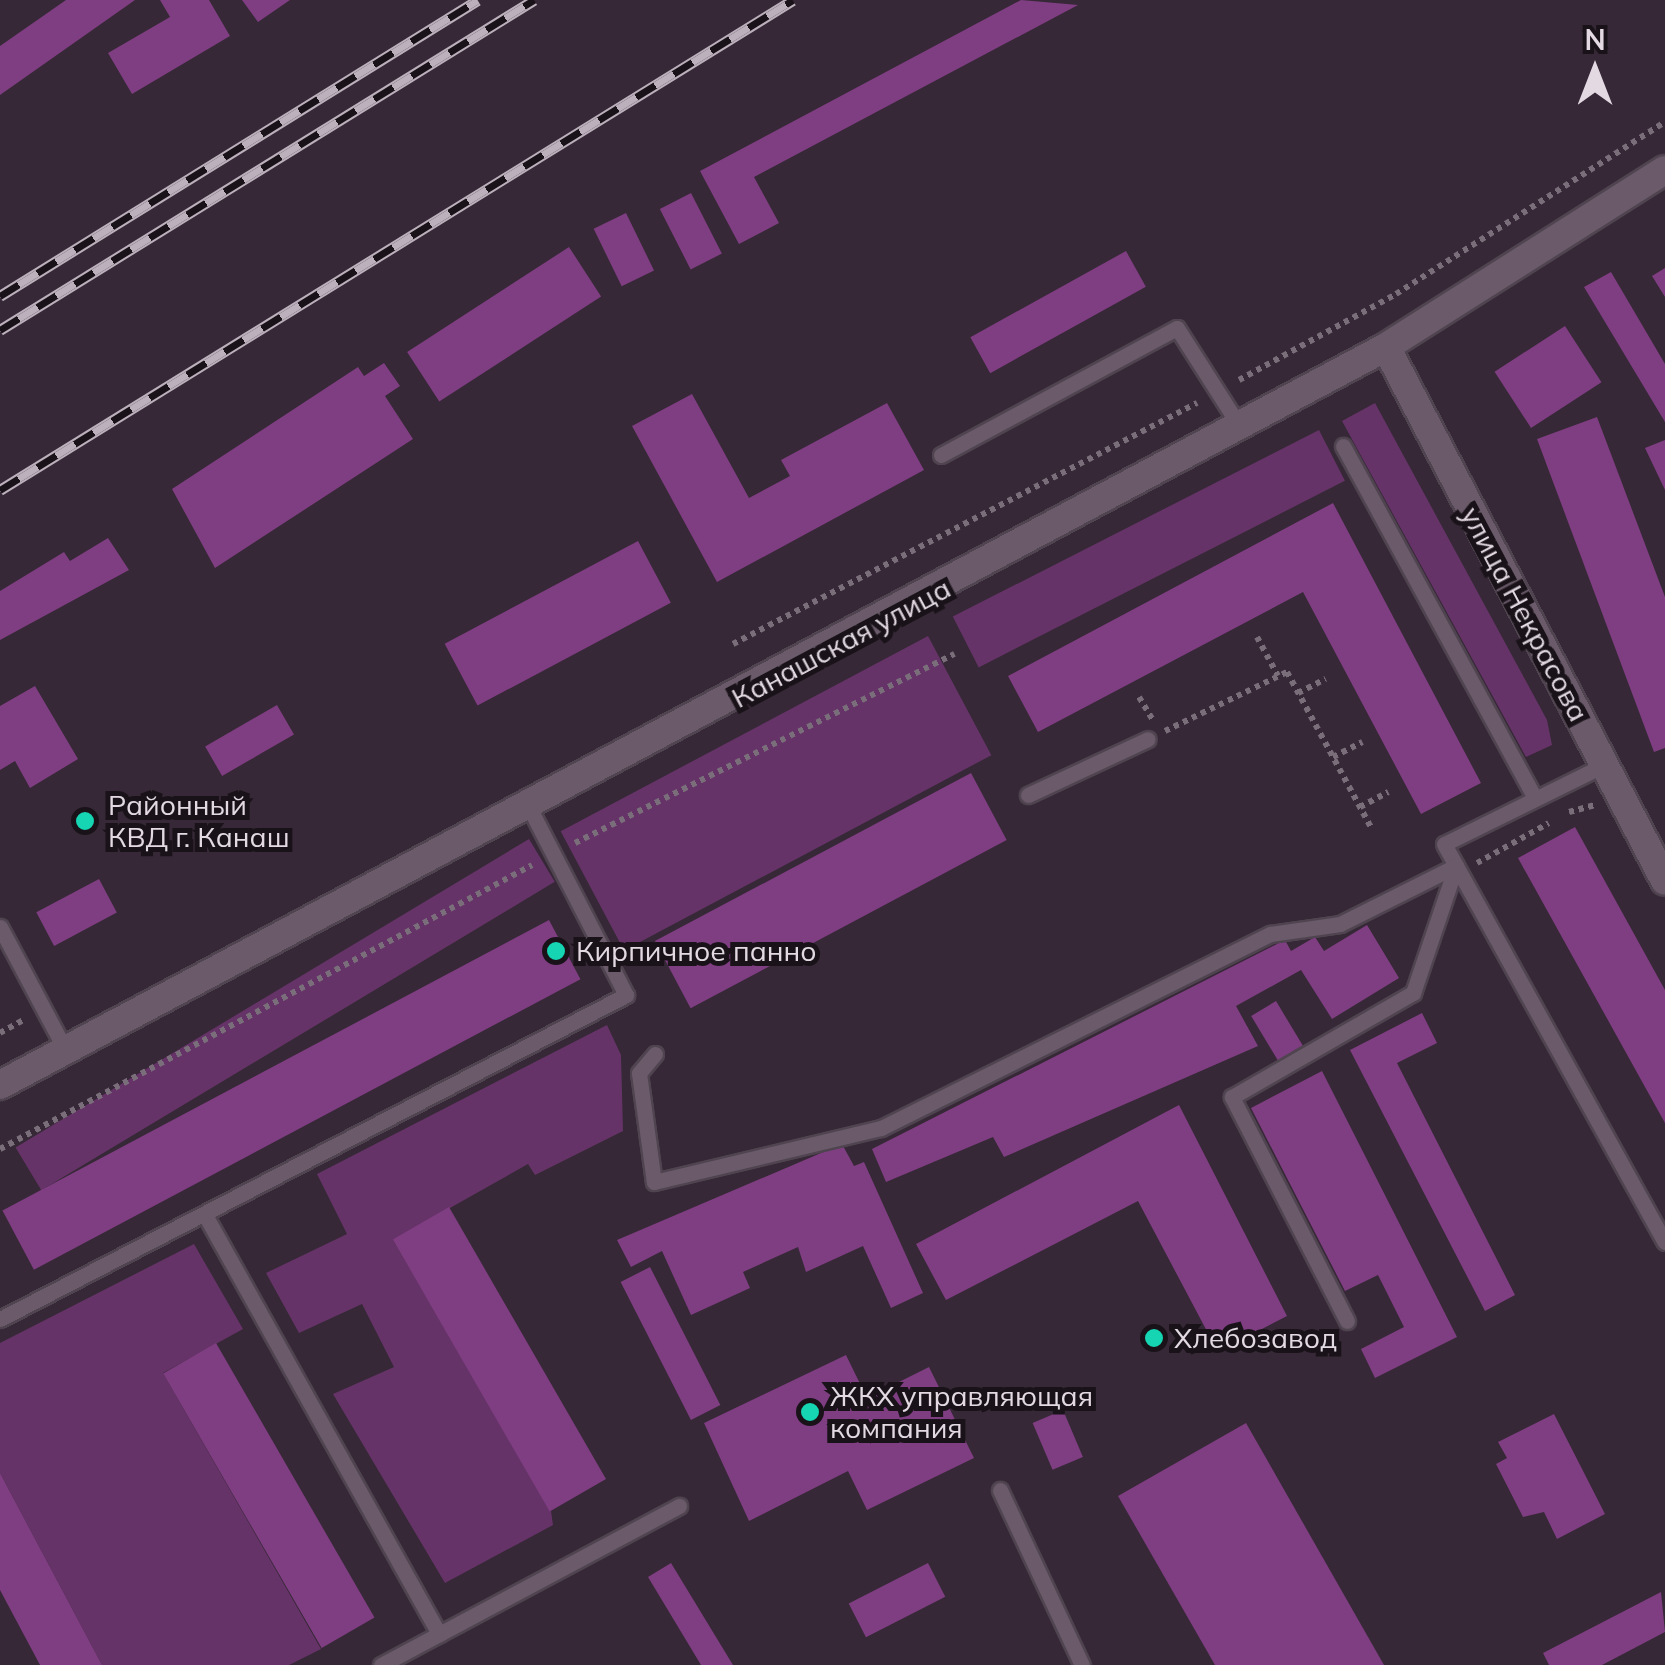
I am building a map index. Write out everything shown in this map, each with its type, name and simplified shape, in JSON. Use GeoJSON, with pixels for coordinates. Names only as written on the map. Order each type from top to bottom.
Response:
{"type":"FeatureCollection","features":[{"type":"Feature","properties":{"kind":"street","name":"Канашская улица"},"geometry":{"type":"LineString","coordinates":[[0,1086],[530,809],[1386,347],[1665,170]]}},
{"type":"Feature","properties":{"kind":"street","name":"улица Некрасова"},"geometry":{"type":"LineString","coordinates":[[1386,347],[1665,881]]}},
{"type":"Feature","properties":{"kind":"lane"},"geometry":{"type":"LineString","coordinates":[[942,456],[1177,328],[1240,427]]}},
{"type":"Feature","properties":{"kind":"lane"},"geometry":{"type":"LineString","coordinates":[[1343,446],[1534,798]]}},
{"type":"Feature","properties":{"kind":"lane"},"geometry":{"type":"LineString","coordinates":[[1028,795],[1148,738]]}},
{"type":"Feature","properties":{"kind":"lane"},"geometry":{"type":"LineString","coordinates":[[1604,765],[1444,844],[1665,1242]]}},
{"type":"Feature","properties":{"kind":"lane"},"geometry":{"type":"LineString","coordinates":[[0,1319],[626,996],[530,809]]}},
{"type":"Feature","properties":{"kind":"lane"},"geometry":{"type":"LineString","coordinates":[[656,1054],[639,1073],[654,1182],[881,1128],[1270,934],[1340,924],[1458,869]]}},
{"type":"Feature","properties":{"kind":"lane"},"geometry":{"type":"LineString","coordinates":[[1347,1322],[1232,1097],[1413,992],[1458,869]]}},
{"type":"Feature","properties":{"kind":"lane"},"geometry":{"type":"LineString","coordinates":[[0,928],[66,1051]]}},
{"type":"Feature","properties":{"kind":"lane"},"geometry":{"type":"LineString","coordinates":[[205,1215],[439,1634]]}},
{"type":"Feature","properties":{"kind":"lane"},"geometry":{"type":"LineString","coordinates":[[1000,1490],[1082,1665]]}},
{"type":"Feature","properties":{"kind":"lane"},"geometry":{"type":"LineString","coordinates":[[380,1665],[679,1506]]}},
{"type":"Feature","properties":{"kind":"path"},"geometry":{"type":"LineString","coordinates":[[1257,637],[1278,676]]}},
{"type":"Feature","properties":{"kind":"path"},"geometry":{"type":"LineString","coordinates":[[0,1148],[554,854],[954,654]]}},
{"type":"Feature","properties":{"kind":"path"},"geometry":{"type":"LineString","coordinates":[[1148,738],[1287,672],[1372,829]]}},
{"type":"Feature","properties":{"kind":"path"},"geometry":{"type":"LineString","coordinates":[[1298,694],[1326,678]]}},
{"type":"Feature","properties":{"kind":"path"},"geometry":{"type":"LineString","coordinates":[[1333,757],[1362,742]]}},
{"type":"Feature","properties":{"kind":"path"},"geometry":{"type":"LineString","coordinates":[[1360,807],[1388,792]]}},
{"type":"Feature","properties":{"kind":"path"},"geometry":{"type":"LineString","coordinates":[[1458,869],[1568,812],[1620,798]]}},
{"type":"Feature","properties":{"kind":"shaded area"},"geometry":{"type":"Polygon","coordinates":[[[1375,403],[1547,720],[1552,745],[1526,757],[1342,421],[1375,403]]]}},
{"type":"Feature","properties":{"kind":"shaded area"},"geometry":{"type":"Polygon","coordinates":[[[1319,430],[1345,481],[979,667],[953,617],[1319,430]]]}},
{"type":"Feature","properties":{"kind":"shaded area"},"geometry":{"type":"Polygon","coordinates":[[[928,636],[991,755],[624,950],[561,831],[928,636]]]}},
{"type":"Feature","properties":{"kind":"shaded area"},"geometry":{"type":"Polygon","coordinates":[[[529,839],[555,882],[41,1190],[16,1148],[529,839]]]}},
{"type":"Feature","properties":{"kind":"shaded area"},"geometry":{"type":"Polygon","coordinates":[[[607,1025],[621,1055],[623,1131],[535,1175],[528,1164],[393,1240],[551,1511],[553,1525],[445,1583],[333,1394],[394,1367],[362,1304],[299,1333],[266,1273],[347,1234],[317,1174],[607,1025]]]}},
{"type":"Feature","properties":{"kind":"shaded area"},"geometry":{"type":"Polygon","coordinates":[[[194,1244],[243,1329],[163,1373],[321,1649],[289,1665],[102,1665],[0,1473],[0,1343],[194,1244]]]}},
{"type":"Feature","properties":{"kind":"building"},"geometry":{"type":"Polygon","coordinates":[[[66,0],[135,0],[0,95],[0,46],[66,0]]]}},
{"type":"Feature","properties":{"kind":"building"},"geometry":{"type":"Polygon","coordinates":[[[160,0],[209,0],[230,36],[132,94],[108,53],[170,17],[160,0]]]}},
{"type":"Feature","properties":{"kind":"building"},"geometry":{"type":"Polygon","coordinates":[[[242,0],[290,0],[258,22],[242,0]]]}},
{"type":"Feature","properties":{"kind":"building"},"geometry":{"type":"Polygon","coordinates":[[[1021,0],[1078,5],[754,177],[779,223],[739,244],[700,171],[1021,0]]]}},
{"type":"Feature","properties":{"kind":"building"},"geometry":{"type":"Polygon","coordinates":[[[691,193],[722,254],[691,269],[660,209],[691,193]]]}},
{"type":"Feature","properties":{"kind":"building"},"geometry":{"type":"Polygon","coordinates":[[[626,213],[654,271],[622,286],[594,229],[626,213]]]}},
{"type":"Feature","properties":{"kind":"building"},"geometry":{"type":"Polygon","coordinates":[[[569,247],[601,296],[439,402],[407,352],[569,247]]]}},
{"type":"Feature","properties":{"kind":"building"},"geometry":{"type":"Polygon","coordinates":[[[1126,251],[1146,287],[990,373],[970,337],[1126,251]]]}},
{"type":"Feature","properties":{"kind":"building"},"geometry":{"type":"Polygon","coordinates":[[[1665,268],[1665,297],[1652,276],[1665,268]]]}},
{"type":"Feature","properties":{"kind":"building"},"geometry":{"type":"Polygon","coordinates":[[[1611,272],[1665,364],[1665,422],[1584,287],[1611,272]]]}},
{"type":"Feature","properties":{"kind":"building"},"geometry":{"type":"Polygon","coordinates":[[[1565,326],[1601,382],[1531,428],[1495,372],[1565,326]]]}},
{"type":"Feature","properties":{"kind":"building"},"geometry":{"type":"Polygon","coordinates":[[[384,363],[400,386],[385,396],[413,439],[215,568],[172,489],[358,367],[364,376],[384,363]]]}},
{"type":"Feature","properties":{"kind":"building"},"geometry":{"type":"Polygon","coordinates":[[[692,394],[749,498],[790,476],[781,460],[887,403],[924,470],[717,582],[632,426],[692,394]]]}},
{"type":"Feature","properties":{"kind":"building"},"geometry":{"type":"Polygon","coordinates":[[[1597,417],[1665,597],[1665,748],[1654,752],[1537,439],[1597,417]]]}},
{"type":"Feature","properties":{"kind":"building"},"geometry":{"type":"Polygon","coordinates":[[[1665,440],[1665,490],[1645,448],[1665,440]]]}},
{"type":"Feature","properties":{"kind":"building"},"geometry":{"type":"Polygon","coordinates":[[[1333,503],[1481,783],[1421,814],[1303,592],[1038,732],[1008,676],[1333,503]]]}},
{"type":"Feature","properties":{"kind":"building"},"geometry":{"type":"Polygon","coordinates":[[[108,538],[129,570],[0,640],[0,591],[64,552],[70,561],[108,538]]]}},
{"type":"Feature","properties":{"kind":"building"},"geometry":{"type":"Polygon","coordinates":[[[638,541],[671,603],[477,706],[445,644],[638,541]]]}},
{"type":"Feature","properties":{"kind":"building"},"geometry":{"type":"Polygon","coordinates":[[[35,686],[78,759],[30,788],[15,761],[0,770],[0,706],[35,686]]]}},
{"type":"Feature","properties":{"kind":"building"},"geometry":{"type":"Polygon","coordinates":[[[277,705],[294,734],[222,776],[205,746],[277,705]]]}},
{"type":"Feature","properties":{"kind":"building"},"geometry":{"type":"Polygon","coordinates":[[[971,773],[1007,840],[691,1008],[655,941],[971,773]]]}},
{"type":"Feature","properties":{"kind":"building"},"geometry":{"type":"Polygon","coordinates":[[[1575,827],[1665,990],[1665,1123],[1518,858],[1575,827]]]}},
{"type":"Feature","properties":{"kind":"building"},"geometry":{"type":"Polygon","coordinates":[[[99,879],[117,913],[54,946],[36,912],[99,879]]]}},
{"type":"Feature","properties":{"kind":"building"},"geometry":{"type":"Polygon","coordinates":[[[549,920],[580,979],[34,1270],[2,1211],[549,920]]]}},
{"type":"Feature","properties":{"kind":"building"},"geometry":{"type":"Polygon","coordinates":[[[1367,925],[1399,978],[1332,1019],[1301,970],[1236,1006],[1258,1046],[1004,1157],[993,1137],[886,1182],[872,1149],[1285,940],[1291,951],[1315,937],[1324,951],[1367,925]]]}},
{"type":"Feature","properties":{"kind":"building"},"geometry":{"type":"Polygon","coordinates":[[[1276,1001],[1303,1046],[1278,1061],[1251,1016],[1276,1001]]]}},
{"type":"Feature","properties":{"kind":"building"},"geometry":{"type":"Polygon","coordinates":[[[1422,1013],[1437,1043],[1397,1063],[1515,1295],[1485,1311],[1350,1050],[1422,1013]]]}},
{"type":"Feature","properties":{"kind":"building"},"geometry":{"type":"Polygon","coordinates":[[[1322,1071],[1457,1337],[1375,1378],[1361,1349],[1404,1327],[1378,1275],[1345,1291],[1251,1108],[1322,1071]]]}},
{"type":"Feature","properties":{"kind":"building"},"geometry":{"type":"Polygon","coordinates":[[[1179,1105],[1287,1316],[1218,1352],[1138,1201],[946,1300],[916,1244],[1179,1105]]]}},
{"type":"Feature","properties":{"kind":"building"},"geometry":{"type":"Polygon","coordinates":[[[842,1144],[854,1166],[864,1162],[923,1293],[891,1308],[863,1246],[806,1272],[798,1247],[743,1272],[750,1288],[691,1315],[662,1251],[631,1267],[617,1240],[842,1144]]]}},
{"type":"Feature","properties":{"kind":"building"},"geometry":{"type":"Polygon","coordinates":[[[449,1207],[606,1479],[550,1511],[393,1240],[449,1207]]]}},
{"type":"Feature","properties":{"kind":"building"},"geometry":{"type":"Polygon","coordinates":[[[650,1267],[720,1405],[691,1420],[621,1282],[650,1267]]]}},
{"type":"Feature","properties":{"kind":"building"},"geometry":{"type":"Polygon","coordinates":[[[216,1343],[374,1618],[322,1648],[163,1374],[216,1343]]]}},
{"type":"Feature","properties":{"kind":"building"},"geometry":{"type":"Polygon","coordinates":[[[846,1355],[867,1398],[929,1367],[974,1458],[867,1510],[848,1471],[749,1521],[704,1423],[846,1355]]]}},
{"type":"Feature","properties":{"kind":"building"},"geometry":{"type":"Polygon","coordinates":[[[1063,1410],[1083,1457],[1053,1470],[1033,1423],[1063,1410]]]}},
{"type":"Feature","properties":{"kind":"building"},"geometry":{"type":"Polygon","coordinates":[[[1554,1414],[1605,1514],[1557,1539],[1544,1512],[1523,1517],[1496,1464],[1507,1458],[1498,1442],[1554,1414]]]}},
{"type":"Feature","properties":{"kind":"building"},"geometry":{"type":"Polygon","coordinates":[[[1246,1423],[1384,1665],[1215,1665],[1118,1496],[1246,1423]]]}},
{"type":"Feature","properties":{"kind":"building"},"geometry":{"type":"Polygon","coordinates":[[[0,1473],[102,1665],[40,1665],[0,1590],[0,1473]]]}},
{"type":"Feature","properties":{"kind":"building"},"geometry":{"type":"Polygon","coordinates":[[[671,1563],[733,1665],[701,1665],[648,1577],[671,1563]]]}},
{"type":"Feature","properties":{"kind":"building"},"geometry":{"type":"Polygon","coordinates":[[[928,1563],[945,1597],[866,1637],[849,1603],[928,1563]]]}},
{"type":"Feature","properties":{"kind":"building"},"geometry":{"type":"Polygon","coordinates":[[[1661,1592],[1665,1632],[1602,1665],[1549,1665],[1543,1653],[1661,1592]]]}},
{"type":"Feature","properties":{"kind":"railway"},"geometry":{"type":"LineString","coordinates":[[0,296],[478,0]]}},
{"type":"Feature","properties":{"kind":"railway"},"geometry":{"type":"LineString","coordinates":[[0,330],[534,0]]}},
{"type":"Feature","properties":{"kind":"railway"},"geometry":{"type":"LineString","coordinates":[[0,490],[793,0]]}},
{"type":"Feature","properties":{"kind":"place","name":"Районный КВД г. Канаш"},"geometry":{"type":"Point","coordinates":[85,821]}},
{"type":"Feature","properties":{"kind":"place","name":"Кирпичное панно"},"geometry":{"type":"Point","coordinates":[556,951]}},
{"type":"Feature","properties":{"kind":"place","name":"Хлебозавод"},"geometry":{"type":"Point","coordinates":[1154,1338]}},
{"type":"Feature","properties":{"kind":"place","name":"ЖКХ управляющая компания"},"geometry":{"type":"Point","coordinates":[810,1412]}}]}
